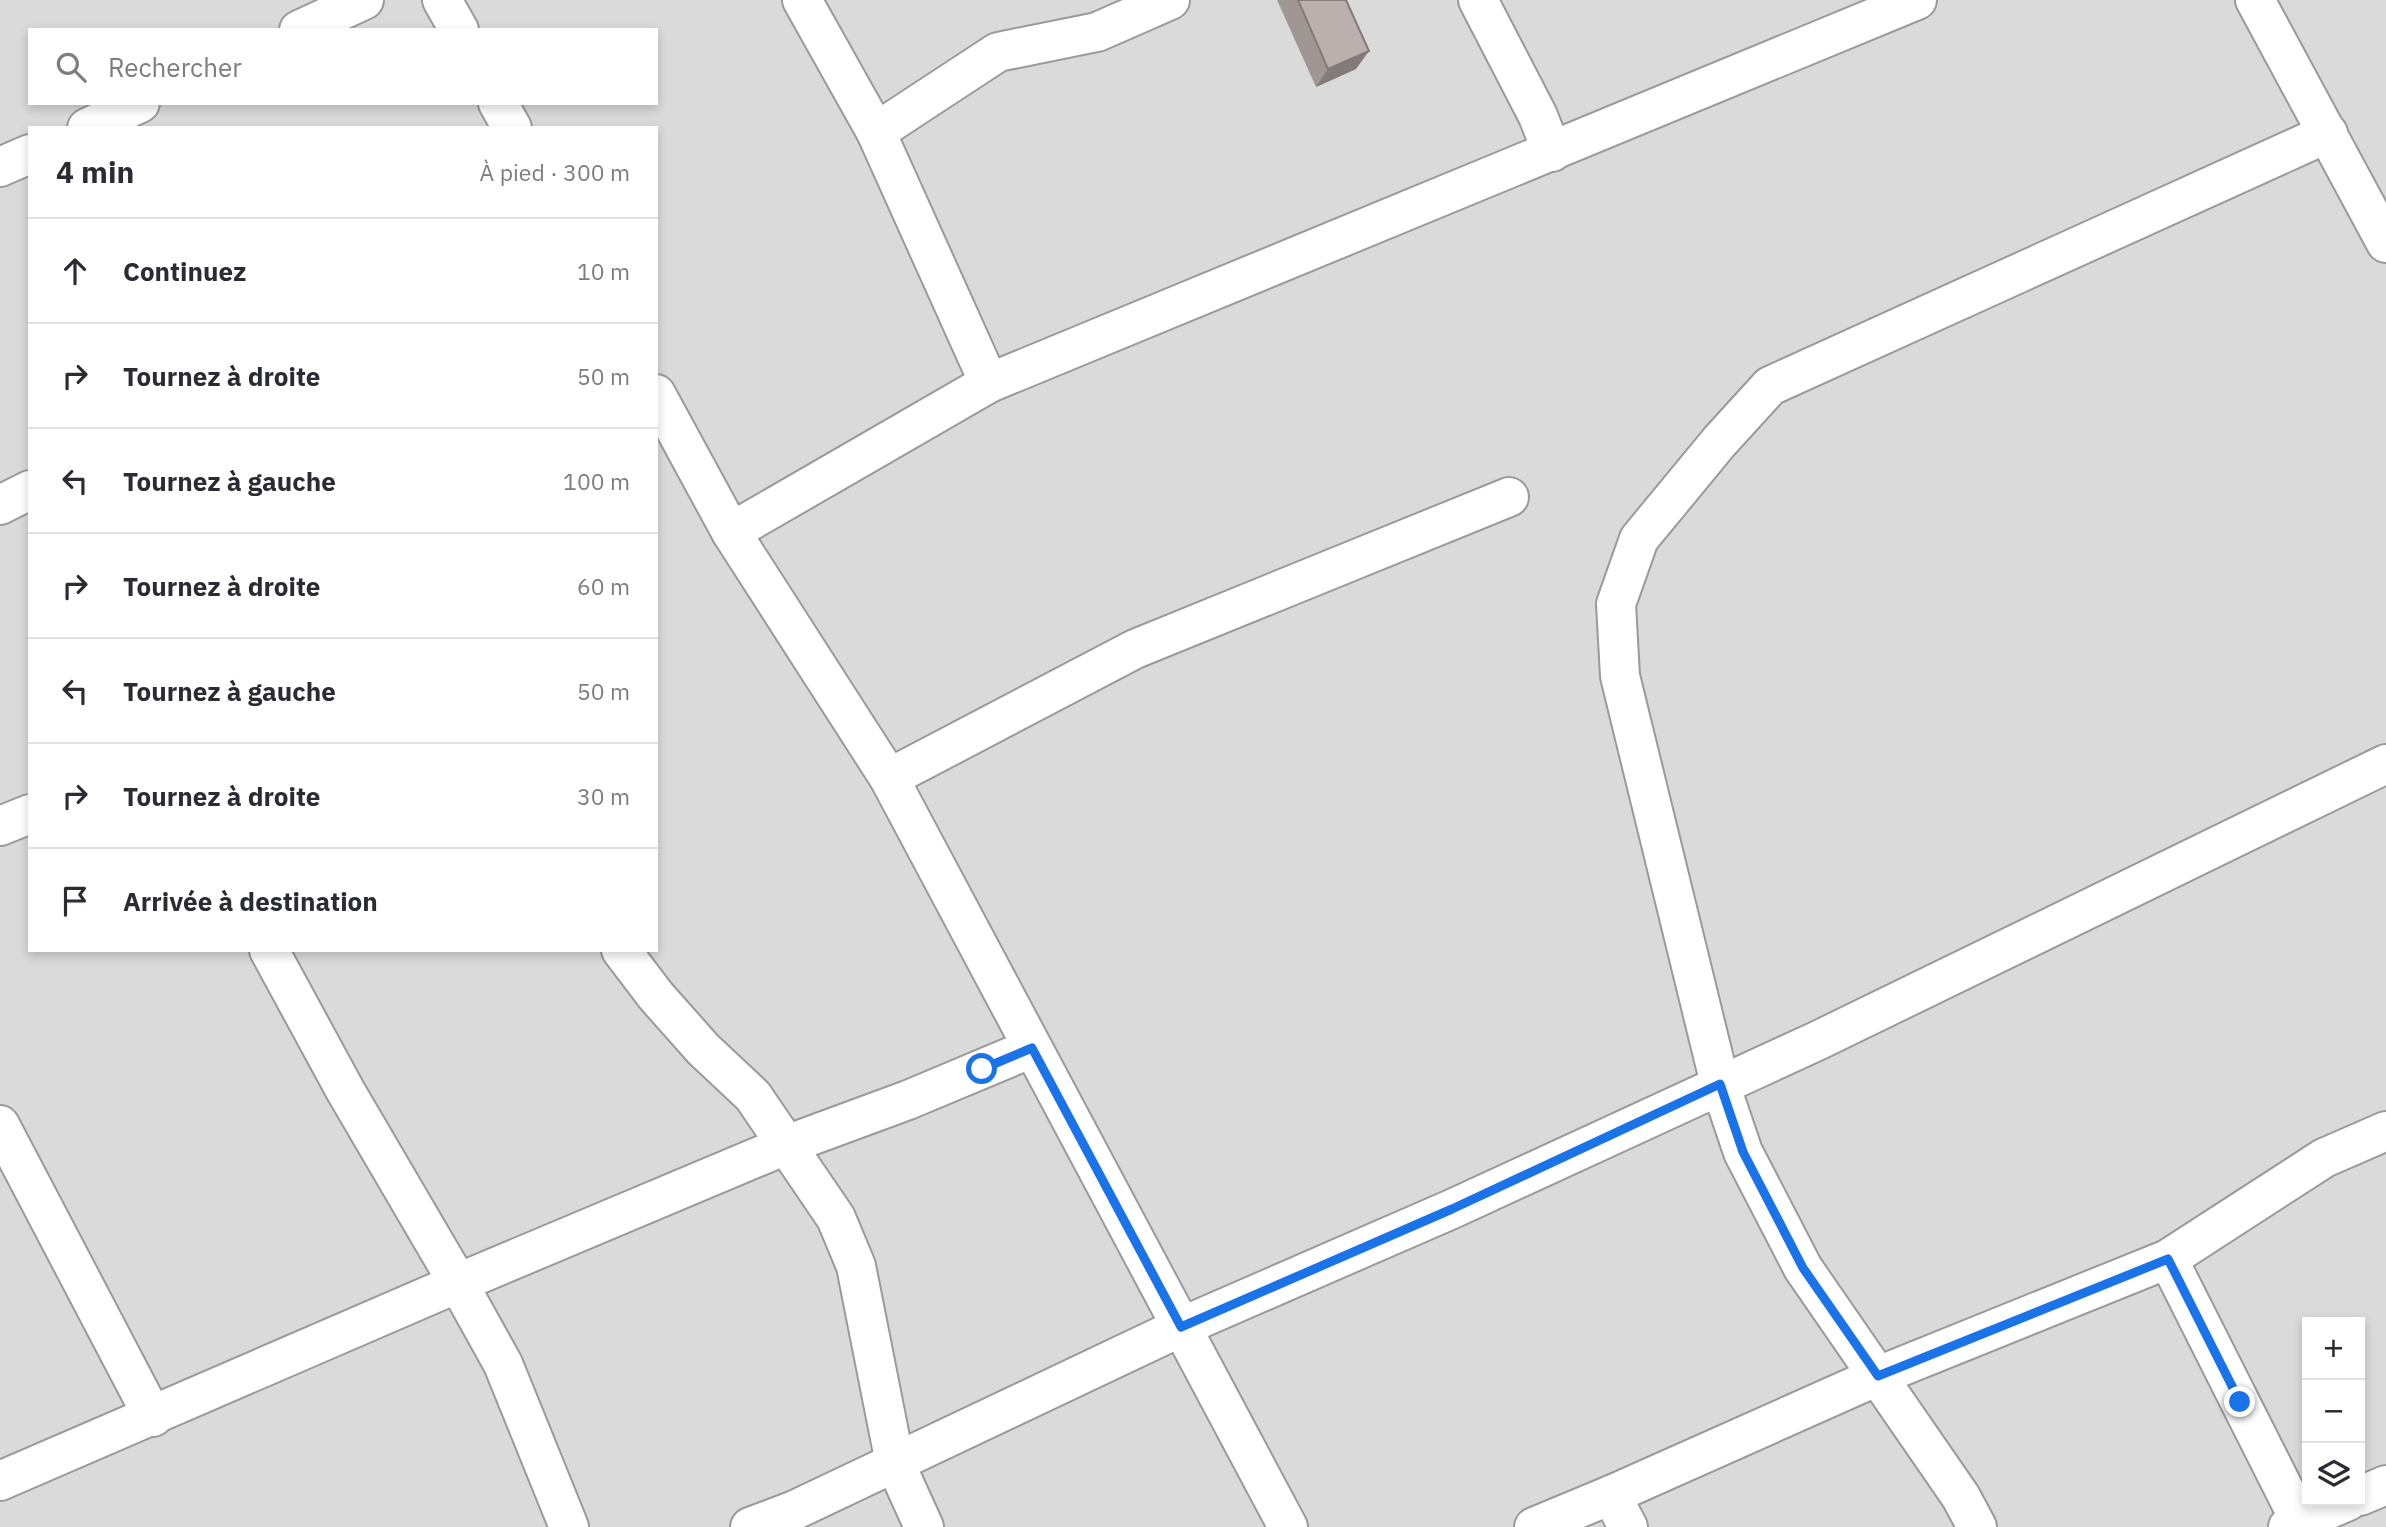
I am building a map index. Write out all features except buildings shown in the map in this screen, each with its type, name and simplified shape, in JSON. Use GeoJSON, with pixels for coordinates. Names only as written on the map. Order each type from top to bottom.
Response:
{"type":"FeatureCollection","features":[{"type":"Feature","properties":{"kind":"street"},"geometry":{"type":"LineString","coordinates":[[303,28],[364,0]]}},
{"type":"Feature","properties":{"kind":"street"},"geometry":{"type":"LineString","coordinates":[[442,0],[457,28]]}},
{"type":"Feature","properties":{"kind":"street"},"geometry":{"type":"LineString","coordinates":[[802,0],[876,132],[989,383]]}},
{"type":"Feature","properties":{"kind":"street"},"geometry":{"type":"LineString","coordinates":[[876,132],[998,52],[1097,33],[1170,0]]}},
{"type":"Feature","properties":{"kind":"street"},"geometry":{"type":"LineString","coordinates":[[1478,0],[1538,116],[1552,152]]}},
{"type":"Feature","properties":{"kind":"street"},"geometry":{"type":"LineString","coordinates":[[731,532],[989,383],[1917,0]]}},
{"type":"Feature","properties":{"kind":"street"},"geometry":{"type":"LineString","coordinates":[[2255,0],[2386,243]]}},
{"type":"Feature","properties":{"kind":"street"},"geometry":{"type":"LineString","coordinates":[[91,126],[136,105]]}},
{"type":"Feature","properties":{"kind":"street"},"geometry":{"type":"LineString","coordinates":[[499,105],[511,126]]}},
{"type":"Feature","properties":{"kind":"street"},"geometry":{"type":"LineString","coordinates":[[1977,1527],[1961,1497],[1803,1268],[1743,1152],[1720,1084],[1620,676],[1616,604],[1639,539],[1719,442],[1770,386],[2328,133]]}},
{"type":"Feature","properties":{"kind":"street"},"geometry":{"type":"LineString","coordinates":[[0,167],[28,155]]}},
{"type":"Feature","properties":{"kind":"street"},"geometry":{"type":"LineString","coordinates":[[658,398],[731,532],[889,778],[1288,1527]]}},
{"type":"Feature","properties":{"kind":"street"},"geometry":{"type":"LineString","coordinates":[[0,505],[28,491]]}},
{"type":"Feature","properties":{"kind":"street"},"geometry":{"type":"LineString","coordinates":[[889,778],[1135,649],[1509,497]]}},
{"type":"Feature","properties":{"kind":"street"},"geometry":{"type":"LineString","coordinates":[[750,1527],[795,1510],[1181,1327],[1452,1209],[1819,1040],[2386,764]]}},
{"type":"Feature","properties":{"kind":"street"},"geometry":{"type":"LineString","coordinates":[[0,826],[28,815]]}},
{"type":"Feature","properties":{"kind":"street"},"geometry":{"type":"LineString","coordinates":[[270,952],[345,1090],[503,1364],[569,1527]]}},
{"type":"Feature","properties":{"kind":"street"},"geometry":{"type":"LineString","coordinates":[[623,952],[656,996],[703,1049],[753,1097],[836,1218],[856,1266],[895,1463],[924,1527]]}},
{"type":"Feature","properties":{"kind":"street"},"geometry":{"type":"LineString","coordinates":[[0,1481],[786,1145],[908,1100],[1032,1048]]}},
{"type":"Feature","properties":{"kind":"street"},"geometry":{"type":"LineString","coordinates":[[0,1125],[153,1417]]}},
{"type":"Feature","properties":{"kind":"street"},"geometry":{"type":"LineString","coordinates":[[1534,1527],[1620,1511],[1878,1376],[2168,1259],[2325,1158],[2386,1131]]}},
{"type":"Feature","properties":{"kind":"street"},"geometry":{"type":"LineString","coordinates":[[2168,1259],[2294,1524],[2336,1506]]}},
{"type":"Feature","properties":{"kind":"street"},"geometry":{"type":"LineString","coordinates":[[2365,1494],[2386,1485]]}},
{"type":"Feature","properties":{"kind":"shaded area"},"geometry":{"type":"Polygon","coordinates":[[[0,0],[2386,0],[2386,1527],[0,1527],[0,0]]]}},
{"type":"Feature","properties":{"kind":"route"},"geometry":{"type":"LineString","coordinates":[[982,1069],[1032,1048],[1181,1327],[1452,1209],[1720,1084],[1743,1152],[1803,1268],[1878,1376],[2168,1259],[2240,1402]]}}]}
